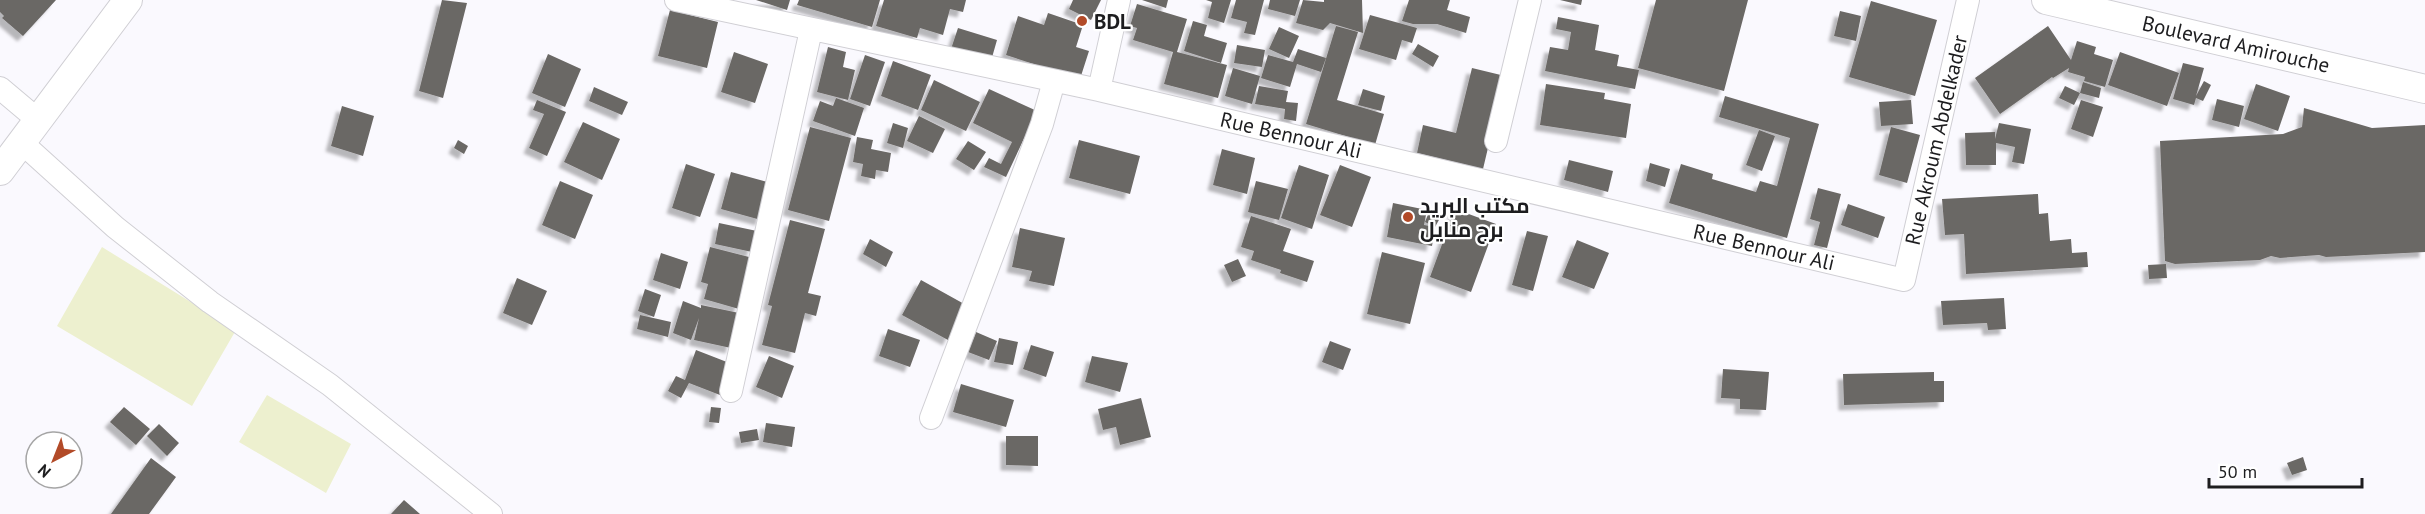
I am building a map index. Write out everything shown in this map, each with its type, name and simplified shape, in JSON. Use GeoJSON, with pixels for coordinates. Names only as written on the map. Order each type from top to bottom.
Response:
{"type":"FeatureCollection","features":[{"type":"Feature","properties":{"kind":"main road"},"geometry":{"type":"LineString","coordinates":[[0,171],[128,0]]}},
{"type":"Feature","properties":{"kind":"main road","name":"Boulevard Amirouche"},"geometry":{"type":"LineString","coordinates":[[2046,0],[2425,89]]}},
{"type":"Feature","properties":{"kind":"street","name":"Rue Bennour Ali"},"geometry":{"type":"LineString","coordinates":[[676,0],[1099,90],[1904,279]]}},
{"type":"Feature","properties":{"kind":"street"},"geometry":{"type":"LineString","coordinates":[[1099,90],[1119,0]]}},
{"type":"Feature","properties":{"kind":"street"},"geometry":{"type":"LineString","coordinates":[[1496,141],[1530,0]]}},
{"type":"Feature","properties":{"kind":"street","name":"Rue Akroum Abdelkader"},"geometry":{"type":"LineString","coordinates":[[1904,279],[1968,0]]}},
{"type":"Feature","properties":{"kind":"street"},"geometry":{"type":"LineString","coordinates":[[731,391],[811,30]]}},
{"type":"Feature","properties":{"kind":"street"},"geometry":{"type":"LineString","coordinates":[[931,418],[1042,124],[1054,81]]}},
{"type":"Feature","properties":{"kind":"street"},"geometry":{"type":"LineString","coordinates":[[0,88],[30,131],[115,227],[210,302],[330,385],[491,514]]}},
{"type":"Feature","properties":{"kind":"green space"},"geometry":{"type":"Polygon","coordinates":[[[102,247],[236,330],[192,406],[57,326],[102,247]]]}},
{"type":"Feature","properties":{"kind":"green space"},"geometry":{"type":"Polygon","coordinates":[[[267,395],[351,444],[326,493],[239,442],[267,395]]]}},
{"type":"Feature","properties":{"kind":"building"},"geometry":{"type":"Polygon","coordinates":[[[0,0],[56,0],[23,36],[2,18],[4,16],[0,12],[0,0]]]}},
{"type":"Feature","properties":{"kind":"building"},"geometry":{"type":"Polygon","coordinates":[[[442,0],[467,3],[443,98],[419,91],[442,0]]]}},
{"type":"Feature","properties":{"kind":"building"},"geometry":{"type":"Polygon","coordinates":[[[756,0],[790,0],[787,10],[756,0]]]}},
{"type":"Feature","properties":{"kind":"building"},"geometry":{"type":"Polygon","coordinates":[[[799,0],[880,0],[872,27],[797,5],[799,0]]]}},
{"type":"Feature","properties":{"kind":"building"},"geometry":{"type":"Polygon","coordinates":[[[884,0],[966,0],[963,12],[950,9],[943,35],[920,28],[917,38],[876,26],[884,0]]]}},
{"type":"Feature","properties":{"kind":"building"},"geometry":{"type":"Polygon","coordinates":[[[1073,0],[1101,0],[1091,20],[1069,9],[1073,0]]]}},
{"type":"Feature","properties":{"kind":"building"},"geometry":{"type":"Polygon","coordinates":[[[1142,0],[1168,0],[1166,8],[1142,0]]]}},
{"type":"Feature","properties":{"kind":"building"},"geometry":{"type":"Polygon","coordinates":[[[1206,0],[1231,0],[1224,23],[1208,18],[1212,2],[1206,0]]]}},
{"type":"Feature","properties":{"kind":"building"},"geometry":{"type":"Polygon","coordinates":[[[1236,0],[1264,0],[1255,35],[1244,33],[1247,22],[1231,18],[1236,0]]]}},
{"type":"Feature","properties":{"kind":"building"},"geometry":{"type":"Polygon","coordinates":[[[1270,0],[1300,0],[1295,16],[1268,9],[1270,0]]]}},
{"type":"Feature","properties":{"kind":"building"},"geometry":{"type":"Polygon","coordinates":[[[1303,0],[1324,2],[1324,0],[1362,0],[1363,33],[1330,23],[1323,30],[1296,23],[1303,0]]]}},
{"type":"Feature","properties":{"kind":"building"},"geometry":{"type":"Polygon","coordinates":[[[1409,0],[1450,0],[1447,10],[1470,17],[1466,33],[1437,24],[1413,24],[1402,21],[1409,0]]]}},
{"type":"Feature","properties":{"kind":"building"},"geometry":{"type":"Polygon","coordinates":[[[1560,0],[1582,0],[1581,5],[1560,0]]]}},
{"type":"Feature","properties":{"kind":"building"},"geometry":{"type":"Polygon","coordinates":[[[1656,0],[1748,0],[1724,91],[1638,68],[1656,0]]]}},
{"type":"Feature","properties":{"kind":"building"},"geometry":{"type":"Polygon","coordinates":[[[1871,1],[1937,20],[1915,96],[1849,77],[1871,1]]]}},
{"type":"Feature","properties":{"kind":"building"},"geometry":{"type":"Polygon","coordinates":[[[1137,4],[1187,19],[1177,52],[1227,65],[1218,98],[1164,84],[1173,52],[1133,40],[1137,28],[1130,26],[1137,4]]]}},
{"type":"Feature","properties":{"kind":"building"},"geometry":{"type":"Polygon","coordinates":[[[670,10],[718,22],[707,68],[658,56],[670,10]]]}},
{"type":"Feature","properties":{"kind":"building"},"geometry":{"type":"Polygon","coordinates":[[[1840,11],[1861,16],[1856,41],[1834,36],[1840,11]]]}},
{"type":"Feature","properties":{"kind":"building"},"geometry":{"type":"Polygon","coordinates":[[[1048,13],[1083,25],[1076,47],[1089,51],[1080,79],[1006,55],[1018,16],[1044,25],[1048,13]]]}},
{"type":"Feature","properties":{"kind":"building"},"geometry":{"type":"Polygon","coordinates":[[[1370,15],[1417,28],[1412,43],[1402,40],[1396,60],[1359,49],[1370,15]]]}},
{"type":"Feature","properties":{"kind":"building"},"geometry":{"type":"Polygon","coordinates":[[[1558,17],[1599,25],[1595,50],[1619,55],[1617,66],[1639,70],[1635,89],[1545,71],[1550,47],[1568,50],[1571,32],[1556,29],[1558,17]]]}},
{"type":"Feature","properties":{"kind":"building"},"geometry":{"type":"Polygon","coordinates":[[[1193,21],[1207,25],[1204,36],[1227,43],[1221,63],[1184,51],[1193,21]]]}},
{"type":"Feature","properties":{"kind":"building"},"geometry":{"type":"Polygon","coordinates":[[[1336,26],[1358,32],[1337,100],[1384,114],[1375,145],[1306,124],[1336,26]]]}},
{"type":"Feature","properties":{"kind":"building"},"geometry":{"type":"Polygon","coordinates":[[[2048,26],[2071,60],[2077,41],[2096,47],[2094,54],[2113,60],[2105,87],[2084,81],[2085,77],[2068,72],[2069,68],[2052,77],[2000,114],[1975,78],[2048,26]]]}},
{"type":"Feature","properties":{"kind":"building"},"geometry":{"type":"Polygon","coordinates":[[[1279,27],[1299,36],[1289,58],[1269,49],[1279,27]]]}},
{"type":"Feature","properties":{"kind":"building"},"geometry":{"type":"Polygon","coordinates":[[[958,28],[997,40],[991,61],[951,49],[958,28]]]}},
{"type":"Feature","properties":{"kind":"building"},"geometry":{"type":"Polygon","coordinates":[[[1418,44],[1439,56],[1433,67],[1412,54],[1418,44]]]}},
{"type":"Feature","properties":{"kind":"building"},"geometry":{"type":"Polygon","coordinates":[[[1237,45],[1265,50],[1262,67],[1234,63],[1237,45]]]}},
{"type":"Feature","properties":{"kind":"building"},"geometry":{"type":"Polygon","coordinates":[[[828,47],[846,52],[843,67],[855,70],[848,100],[817,92],[828,47]]]}},
{"type":"Feature","properties":{"kind":"building"},"geometry":{"type":"Polygon","coordinates":[[[1298,49],[1326,58],[1321,72],[1297,64],[1290,87],[1261,78],[1268,55],[1293,62],[1298,49]]]}},
{"type":"Feature","properties":{"kind":"building"},"geometry":{"type":"Polygon","coordinates":[[[734,52],[768,64],[755,103],[721,92],[734,52]]]}},
{"type":"Feature","properties":{"kind":"building"},"geometry":{"type":"Polygon","coordinates":[[[2120,52],[2179,73],[2167,106],[2108,85],[2120,52]]]}},
{"type":"Feature","properties":{"kind":"building"},"geometry":{"type":"Polygon","coordinates":[[[548,54],[581,69],[565,107],[532,93],[548,54]]]}},
{"type":"Feature","properties":{"kind":"building"},"geometry":{"type":"Polygon","coordinates":[[[865,55],[885,62],[870,106],[850,99],[865,55]]]}},
{"type":"Feature","properties":{"kind":"building"},"geometry":{"type":"Polygon","coordinates":[[[893,61],[931,75],[918,110],[881,96],[893,61]]]}},
{"type":"Feature","properties":{"kind":"building"},"geometry":{"type":"Polygon","coordinates":[[[2183,63],[2204,68],[2196,96],[2204,81],[2211,85],[2203,101],[2196,98],[2194,105],[2173,99],[2183,63]]]}},
{"type":"Feature","properties":{"kind":"building"},"geometry":{"type":"Polygon","coordinates":[[[1233,68],[1260,76],[1252,104],[1225,96],[1233,68]]]}},
{"type":"Feature","properties":{"kind":"building"},"geometry":{"type":"Polygon","coordinates":[[[1472,68],[1505,76],[1483,169],[1417,153],[1423,125],[1456,133],[1472,68]]]}},
{"type":"Feature","properties":{"kind":"building"},"geometry":{"type":"Polygon","coordinates":[[[934,80],[980,102],[966,131],[921,110],[934,80]]]}},
{"type":"Feature","properties":{"kind":"building"},"geometry":{"type":"Polygon","coordinates":[[[2083,82],[2101,88],[2099,98],[2080,93],[2083,82]]]}},
{"type":"Feature","properties":{"kind":"building"},"geometry":{"type":"Polygon","coordinates":[[[1546,84],[1605,93],[1604,99],[1631,104],[1626,138],[1540,125],[1546,84]]]}},
{"type":"Feature","properties":{"kind":"building"},"geometry":{"type":"Polygon","coordinates":[[[2256,84],[2290,96],[2278,131],[2244,119],[2256,84]]]}},
{"type":"Feature","properties":{"kind":"building"},"geometry":{"type":"Polygon","coordinates":[[[1259,86],[1288,91],[1286,102],[1298,103],[1296,121],[1284,119],[1285,109],[1255,104],[1259,86]]]}},
{"type":"Feature","properties":{"kind":"building"},"geometry":{"type":"Polygon","coordinates":[[[2065,86],[2080,93],[2074,105],[2059,98],[2065,86]]]}},
{"type":"Feature","properties":{"kind":"building"},"geometry":{"type":"Polygon","coordinates":[[[594,87],[628,102],[622,115],[589,101],[594,87]]]}},
{"type":"Feature","properties":{"kind":"building"},"geometry":{"type":"Polygon","coordinates":[[[989,89],[1037,111],[1006,177],[984,167],[989,158],[1001,164],[1012,142],[973,123],[989,89]]]}},
{"type":"Feature","properties":{"kind":"building"},"geometry":{"type":"Polygon","coordinates":[[[1363,89],[1385,96],[1381,111],[1358,105],[1363,89]]]}},
{"type":"Feature","properties":{"kind":"building"},"geometry":{"type":"Polygon","coordinates":[[[1725,96],[1819,124],[1787,238],[1669,203],[1681,164],[1713,174],[1712,179],[1756,192],[1760,181],[1777,186],[1790,138],[1719,117],[1725,96]]]}},
{"type":"Feature","properties":{"kind":"building"},"geometry":{"type":"Polygon","coordinates":[[[836,98],[864,108],[855,136],[813,121],[820,101],[833,106],[836,98]]]}},
{"type":"Feature","properties":{"kind":"building"},"geometry":{"type":"Polygon","coordinates":[[[2217,99],[2244,106],[2239,127],[2212,120],[2217,99]]]}},
{"type":"Feature","properties":{"kind":"building"},"geometry":{"type":"Polygon","coordinates":[[[537,100],[566,112],[547,156],[529,148],[544,114],[533,110],[537,100]]]}},
{"type":"Feature","properties":{"kind":"building"},"geometry":{"type":"Polygon","coordinates":[[[1911,100],[1913,124],[1881,126],[1879,102],[1911,100]]]}},
{"type":"Feature","properties":{"kind":"building"},"geometry":{"type":"Polygon","coordinates":[[[2081,100],[2103,107],[2093,137],[2071,129],[2081,100]]]}},
{"type":"Feature","properties":{"kind":"building"},"geometry":{"type":"Polygon","coordinates":[[[342,106],[374,116],[363,156],[331,146],[342,106]]]}},
{"type":"Feature","properties":{"kind":"building"},"geometry":{"type":"Polygon","coordinates":[[[2304,108],[2372,128],[2425,125],[2425,252],[2326,257],[2319,255],[2280,258],[2271,256],[2260,260],[2175,264],[2165,261],[2160,141],[2283,134],[2302,127],[2304,108]]]}},
{"type":"Feature","properties":{"kind":"building"},"geometry":{"type":"Polygon","coordinates":[[[919,116],[945,129],[933,153],[907,141],[919,116]]]}},
{"type":"Feature","properties":{"kind":"building"},"geometry":{"type":"Polygon","coordinates":[[[583,122],[620,139],[602,180],[564,162],[583,122]]]}},
{"type":"Feature","properties":{"kind":"building"},"geometry":{"type":"Polygon","coordinates":[[[893,123],[908,128],[903,148],[887,143],[893,123]]]}},
{"type":"Feature","properties":{"kind":"building"},"geometry":{"type":"Polygon","coordinates":[[[1999,123],[2031,129],[2024,164],[2012,162],[2015,147],[1996,143],[1996,165],[1966,165],[1965,133],[1995,132],[1995,139],[1999,123]]]}},
{"type":"Feature","properties":{"kind":"building"},"geometry":{"type":"Polygon","coordinates":[[[810,127],[851,138],[829,221],[788,210],[810,127]]]}},
{"type":"Feature","properties":{"kind":"building"},"geometry":{"type":"Polygon","coordinates":[[[1891,127],[1920,135],[1907,183],[1879,175],[1891,127]]]}},
{"type":"Feature","properties":{"kind":"building"},"geometry":{"type":"Polygon","coordinates":[[[1759,130],[1775,136],[1762,171],[1746,165],[1759,130]]]}},
{"type":"Feature","properties":{"kind":"building"},"geometry":{"type":"Polygon","coordinates":[[[857,137],[873,140],[871,149],[891,153],[888,172],[876,170],[875,179],[861,176],[863,164],[853,162],[857,137]]]}},
{"type":"Feature","properties":{"kind":"building"},"geometry":{"type":"Polygon","coordinates":[[[458,140],[468,146],[464,154],[454,148],[458,140]]]}},
{"type":"Feature","properties":{"kind":"building"},"geometry":{"type":"Polygon","coordinates":[[[1079,140],[1140,156],[1130,194],[1069,178],[1079,140]]]}},
{"type":"Feature","properties":{"kind":"building"},"geometry":{"type":"Polygon","coordinates":[[[968,141],[986,152],[974,170],[956,159],[968,141]]]}},
{"type":"Feature","properties":{"kind":"building"},"geometry":{"type":"Polygon","coordinates":[[[1222,149],[1255,158],[1247,194],[1213,185],[1222,149]]]}},
{"type":"Feature","properties":{"kind":"building"},"geometry":{"type":"Polygon","coordinates":[[[1569,160],[1613,171],[1608,192],[1564,180],[1569,160]]]}},
{"type":"Feature","properties":{"kind":"building"},"geometry":{"type":"Polygon","coordinates":[[[1650,163],[1670,169],[1665,187],[1646,181],[1650,163]]]}},
{"type":"Feature","properties":{"kind":"building"},"geometry":{"type":"Polygon","coordinates":[[[686,164],[715,174],[700,217],[672,208],[686,164]]]}},
{"type":"Feature","properties":{"kind":"building"},"geometry":{"type":"Polygon","coordinates":[[[1299,165],[1329,175],[1312,229],[1281,218],[1299,165]]]}},
{"type":"Feature","properties":{"kind":"building"},"geometry":{"type":"Polygon","coordinates":[[[1340,165],[1371,177],[1352,227],[1320,215],[1340,165]]]}},
{"type":"Feature","properties":{"kind":"building"},"geometry":{"type":"Polygon","coordinates":[[[731,172],[771,183],[761,220],[721,209],[731,172]]]}},
{"type":"Feature","properties":{"kind":"building"},"geometry":{"type":"Polygon","coordinates":[[[560,181],[593,195],[575,239],[542,225],[560,181]]]}},
{"type":"Feature","properties":{"kind":"building"},"geometry":{"type":"Polygon","coordinates":[[[1256,181],[1288,189],[1279,220],[1248,212],[1256,181]]]}},
{"type":"Feature","properties":{"kind":"building"},"geometry":{"type":"Polygon","coordinates":[[[1818,188],[1841,194],[1827,248],[1814,245],[1820,222],[1810,219],[1818,188]]]}},
{"type":"Feature","properties":{"kind":"building"},"geometry":{"type":"Polygon","coordinates":[[[2038,194],[2039,214],[2048,213],[2050,241],[2071,239],[2072,253],[2087,252],[2088,267],[1966,274],[1964,234],[1945,235],[1942,199],[2038,194]]]}},
{"type":"Feature","properties":{"kind":"building","name":"مكتب البريد برج منايل"},"geometry":{"type":"Polygon","coordinates":[[[1393,203],[1427,210],[1424,225],[1435,227],[1432,246],[1387,237],[1393,203]]]}},
{"type":"Feature","properties":{"kind":"building"},"geometry":{"type":"Polygon","coordinates":[[[1848,204],[1885,217],[1878,238],[1841,225],[1848,204]]]}},
{"type":"Feature","properties":{"kind":"building"},"geometry":{"type":"Polygon","coordinates":[[[1455,209],[1496,224],[1471,292],[1430,277],[1455,209]]]}},
{"type":"Feature","properties":{"kind":"building"},"geometry":{"type":"Polygon","coordinates":[[[1429,212],[1440,218],[1435,227],[1425,222],[1429,212]]]}},
{"type":"Feature","properties":{"kind":"building"},"geometry":{"type":"Polygon","coordinates":[[[1251,216],[1291,229],[1283,251],[1314,261],[1307,282],[1251,260],[1254,251],[1241,247],[1251,216]]]}},
{"type":"Feature","properties":{"kind":"building"},"geometry":{"type":"Polygon","coordinates":[[[790,220],[825,229],[808,293],[821,296],[816,316],[805,313],[795,353],[762,345],[772,306],[768,305],[790,220]]]}},
{"type":"Feature","properties":{"kind":"building"},"geometry":{"type":"Polygon","coordinates":[[[719,223],[757,231],[752,252],[715,244],[719,223]]]}},
{"type":"Feature","properties":{"kind":"building"},"geometry":{"type":"Polygon","coordinates":[[[1020,228],[1065,238],[1054,286],[1029,281],[1032,271],[1012,267],[1020,228]]]}},
{"type":"Feature","properties":{"kind":"building"},"geometry":{"type":"Polygon","coordinates":[[[1527,231],[1548,236],[1533,291],[1512,285],[1527,231]]]}},
{"type":"Feature","properties":{"kind":"building"},"geometry":{"type":"Polygon","coordinates":[[[870,239],[893,252],[886,267],[863,254],[870,239]]]}},
{"type":"Feature","properties":{"kind":"building"},"geometry":{"type":"Polygon","coordinates":[[[1577,240],[1609,253],[1594,289],[1562,277],[1577,240]]]}},
{"type":"Feature","properties":{"kind":"building"},"geometry":{"type":"Polygon","coordinates":[[[710,247],[753,258],[739,309],[704,299],[708,284],[701,282],[710,247]]]}},
{"type":"Feature","properties":{"kind":"building"},"geometry":{"type":"Polygon","coordinates":[[[1382,252],[1425,263],[1410,324],[1367,314],[1382,252]]]}},
{"type":"Feature","properties":{"kind":"building"},"geometry":{"type":"Polygon","coordinates":[[[661,253],[688,262],[680,289],[653,280],[661,253]]]}},
{"type":"Feature","properties":{"kind":"building"},"geometry":{"type":"Polygon","coordinates":[[[1238,259],[1246,276],[1232,282],[1224,265],[1238,259]]]}},
{"type":"Feature","properties":{"kind":"building"},"geometry":{"type":"Polygon","coordinates":[[[2166,264],[2167,278],[2149,279],[2148,265],[2166,264]]]}},
{"type":"Feature","properties":{"kind":"building"},"geometry":{"type":"Polygon","coordinates":[[[517,278],[547,291],[532,325],[503,313],[517,278]]]}},
{"type":"Feature","properties":{"kind":"building"},"geometry":{"type":"Polygon","coordinates":[[[921,280],[966,305],[948,340],[902,315],[921,280]]]}},
{"type":"Feature","properties":{"kind":"building"},"geometry":{"type":"Polygon","coordinates":[[[645,289],[661,295],[654,317],[638,311],[645,289]]]}},
{"type":"Feature","properties":{"kind":"building"},"geometry":{"type":"Polygon","coordinates":[[[2004,298],[2006,329],[1988,330],[1987,323],[1943,325],[1941,301],[2004,298]]]}},
{"type":"Feature","properties":{"kind":"building"},"geometry":{"type":"Polygon","coordinates":[[[683,301],[701,308],[701,305],[739,313],[731,348],[694,340],[699,318],[691,340],[673,333],[683,301]]]}},
{"type":"Feature","properties":{"kind":"building"},"geometry":{"type":"Polygon","coordinates":[[[640,315],[671,322],[668,337],[637,329],[640,315]]]}},
{"type":"Feature","properties":{"kind":"building"},"geometry":{"type":"Polygon","coordinates":[[[888,329],[920,340],[910,367],[879,356],[888,329]]]}},
{"type":"Feature","properties":{"kind":"building"},"geometry":{"type":"Polygon","coordinates":[[[976,332],[997,341],[989,360],[968,352],[976,332]]]}},
{"type":"Feature","properties":{"kind":"building"},"geometry":{"type":"Polygon","coordinates":[[[999,338],[1018,342],[1013,365],[994,362],[999,338]]]}},
{"type":"Feature","properties":{"kind":"building"},"geometry":{"type":"Polygon","coordinates":[[[1330,341],[1351,349],[1343,370],[1322,362],[1330,341]]]}},
{"type":"Feature","properties":{"kind":"building"},"geometry":{"type":"Polygon","coordinates":[[[1031,345],[1054,352],[1046,377],[1023,369],[1031,345]]]}},
{"type":"Feature","properties":{"kind":"building"},"geometry":{"type":"Polygon","coordinates":[[[696,350],[732,364],[720,395],[689,383],[681,398],[668,391],[676,376],[685,380],[696,350]]]}},
{"type":"Feature","properties":{"kind":"building"},"geometry":{"type":"Polygon","coordinates":[[[769,356],[794,366],[782,398],[756,387],[769,356]]]}},
{"type":"Feature","properties":{"kind":"building"},"geometry":{"type":"Polygon","coordinates":[[[1092,356],[1128,363],[1120,392],[1085,382],[1092,356]]]}},
{"type":"Feature","properties":{"kind":"building"},"geometry":{"type":"Polygon","coordinates":[[[1723,369],[1769,372],[1766,410],[1740,409],[1740,399],[1721,398],[1723,369]]]}},
{"type":"Feature","properties":{"kind":"building"},"geometry":{"type":"Polygon","coordinates":[[[1934,372],[1934,381],[1944,381],[1944,402],[1844,405],[1843,374],[1934,372]]]}},
{"type":"Feature","properties":{"kind":"building"},"geometry":{"type":"Polygon","coordinates":[[[961,384],[1014,400],[1006,427],[953,412],[961,384]]]}},
{"type":"Feature","properties":{"kind":"building"},"geometry":{"type":"Polygon","coordinates":[[[1141,398],[1151,437],[1120,445],[1116,427],[1103,430],[1098,409],[1141,398]]]}},
{"type":"Feature","properties":{"kind":"building"},"geometry":{"type":"Polygon","coordinates":[[[124,407],[150,429],[136,445],[110,422],[124,407]]]}},
{"type":"Feature","properties":{"kind":"building"},"geometry":{"type":"Polygon","coordinates":[[[711,407],[721,408],[719,423],[709,422],[711,407]]]}},
{"type":"Feature","properties":{"kind":"building"},"geometry":{"type":"Polygon","coordinates":[[[766,423],[795,427],[792,447],[763,442],[766,423]]]}},
{"type":"Feature","properties":{"kind":"building"},"geometry":{"type":"Polygon","coordinates":[[[159,424],[179,443],[167,456],[147,436],[159,424]]]}},
{"type":"Feature","properties":{"kind":"building"},"geometry":{"type":"Polygon","coordinates":[[[757,429],[759,440],[741,443],[739,432],[757,429]]]}},
{"type":"Feature","properties":{"kind":"building"},"geometry":{"type":"Polygon","coordinates":[[[1006,436],[1038,436],[1038,466],[1006,465],[1006,436]]]}},
{"type":"Feature","properties":{"kind":"building"},"geometry":{"type":"Polygon","coordinates":[[[2303,457],[2307,470],[2292,475],[2287,463],[2303,457]]]}},
{"type":"Feature","properties":{"kind":"building"},"geometry":{"type":"Polygon","coordinates":[[[151,458],[176,477],[149,514],[111,514],[151,458]]]}},
{"type":"Feature","properties":{"kind":"building"},"geometry":{"type":"Polygon","coordinates":[[[404,500],[420,514],[391,514],[404,500]]]}},
{"type":"Feature","properties":{"kind":"place","name":"BDL"},"geometry":{"type":"Point","coordinates":[1082,21]}},
{"type":"Feature","properties":{"kind":"place","name":"مكتب البريد برج منايل"},"geometry":{"type":"Point","coordinates":[1408,217]}}]}
